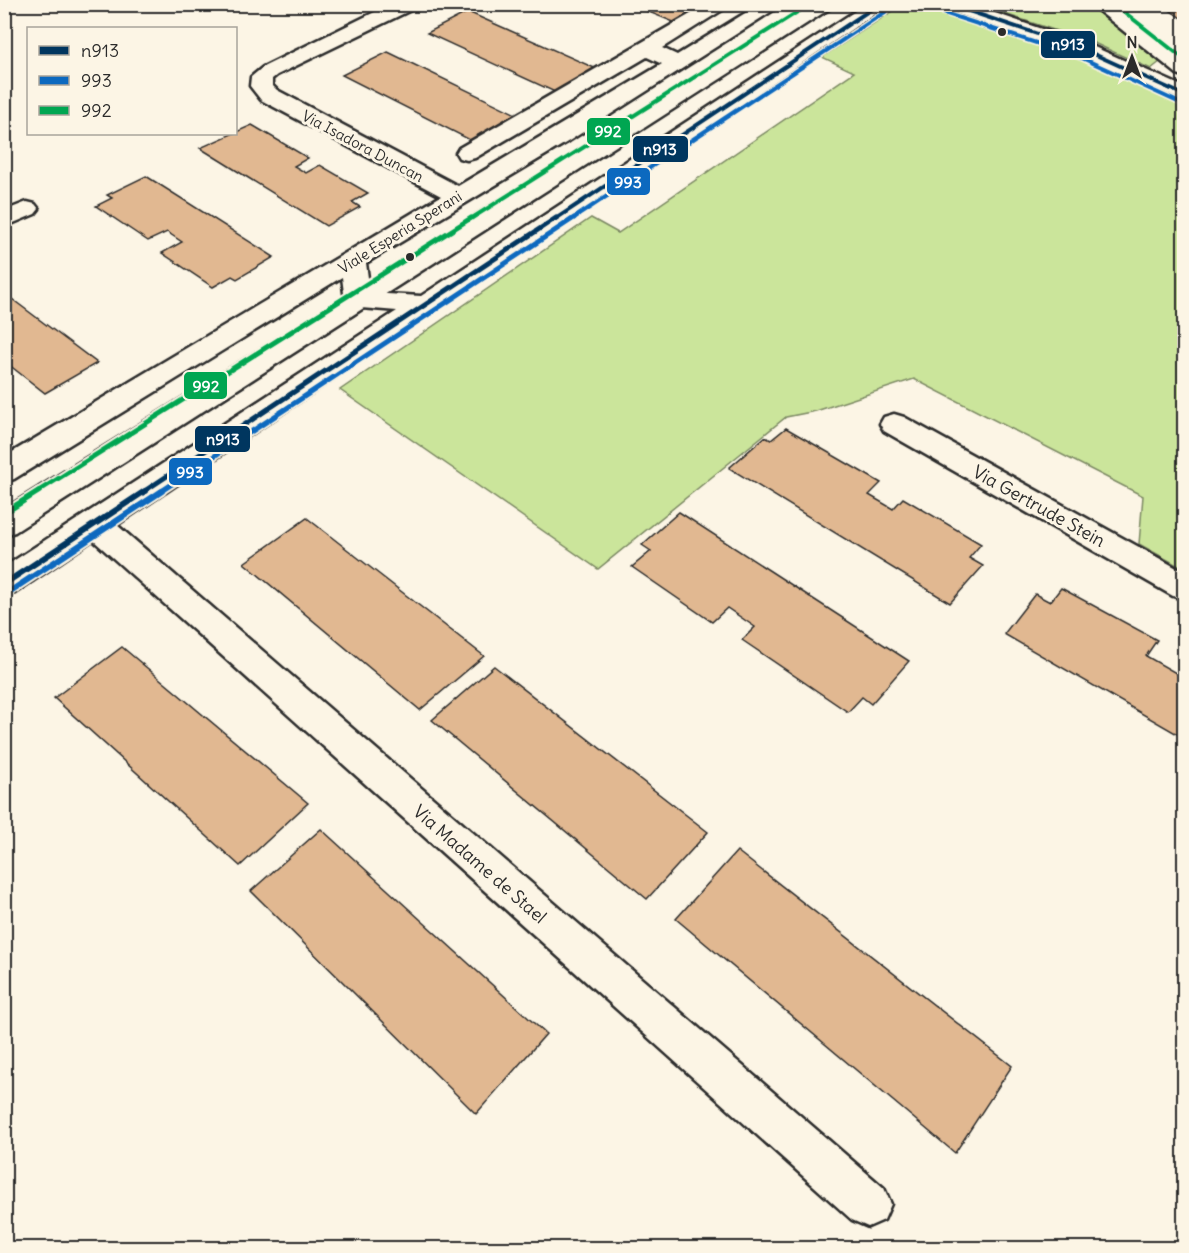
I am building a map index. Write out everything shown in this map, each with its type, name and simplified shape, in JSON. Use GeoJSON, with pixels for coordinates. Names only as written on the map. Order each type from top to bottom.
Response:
{"type":"FeatureCollection","features":[{"type":"Feature","properties":{"kind":"street","name":"Via Isadora Duncan"},"geometry":{"type":"LineString","coordinates":[[408,4],[270,71],[262,77],[262,90],[458,196]]}},
{"type":"Feature","properties":{"kind":"street"},"geometry":{"type":"LineString","coordinates":[[467,153],[723,4]]}},
{"type":"Feature","properties":{"kind":"street","name":"Viale Esperia Sperani"},"geometry":{"type":"LineString","coordinates":[[11,457],[353,261],[774,4]]}},
{"type":"Feature","properties":{"kind":"street"},"geometry":{"type":"LineString","coordinates":[[4,524],[624,135],[828,4]]}},
{"type":"Feature","properties":{"kind":"street"},"geometry":{"type":"LineString","coordinates":[[4,584],[880,4]]}},
{"type":"Feature","properties":{"kind":"street"},"geometry":{"type":"LineString","coordinates":[[947,4],[1085,50],[1185,95]]}},
{"type":"Feature","properties":{"kind":"street"},"geometry":{"type":"LineString","coordinates":[[1099,4],[1185,70]]}},
{"type":"Feature","properties":{"kind":"street"},"geometry":{"type":"LineString","coordinates":[[666,38],[677,64]]}},
{"type":"Feature","properties":{"kind":"street"},"geometry":{"type":"LineString","coordinates":[[763,46],[821,45]]}},
{"type":"Feature","properties":{"kind":"street"},"geometry":{"type":"LineString","coordinates":[[646,49],[677,64]]}},
{"type":"Feature","properties":{"kind":"street"},"geometry":{"type":"LineString","coordinates":[[626,61],[677,64]]}},
{"type":"Feature","properties":{"kind":"street"},"geometry":{"type":"LineString","coordinates":[[624,135],[629,172]]}},
{"type":"Feature","properties":{"kind":"street"},"geometry":{"type":"LineString","coordinates":[[561,136],[624,135]]}},
{"type":"Feature","properties":{"kind":"street"},"geometry":{"type":"LineString","coordinates":[[4,220],[27,209]]}},
{"type":"Feature","properties":{"kind":"street"},"geometry":{"type":"LineString","coordinates":[[353,261],[358,301]]}},
{"type":"Feature","properties":{"kind":"street"},"geometry":{"type":"LineString","coordinates":[[358,301],[425,304]]}},
{"type":"Feature","properties":{"kind":"street","name":"Via Gertrude Stein"},"geometry":{"type":"LineString","coordinates":[[894,424],[1185,587]]}},
{"type":"Feature","properties":{"kind":"street","name":"Via Madame de Stael"},"geometry":{"type":"LineString","coordinates":[[94,523],[868,1204]]}},
{"type":"Feature","properties":{"kind":"green space"},"geometry":{"type":"Polygon","coordinates":[[[902,5],[919,5],[1081,54],[1116,69],[1184,105],[1184,569],[1139,544],[1143,496],[914,379],[816,411],[786,417],[598,569],[340,390],[591,218],[618,233],[854,72],[822,57],[902,5]]]}},
{"type":"Feature","properties":{"kind":"green space"},"geometry":{"type":"Polygon","coordinates":[[[977,5],[1089,5],[1161,61],[1151,69],[1094,43],[977,5]]]}},
{"type":"Feature","properties":{"kind":"building"},"geometry":{"type":"Polygon","coordinates":[[[629,4],[707,4],[676,23],[629,4]]]}},
{"type":"Feature","properties":{"kind":"building"},"geometry":{"type":"Polygon","coordinates":[[[1161,4],[1184,4],[1184,20],[1161,4]]]}},
{"type":"Feature","properties":{"kind":"building"},"geometry":{"type":"Polygon","coordinates":[[[468,12],[597,69],[557,93],[427,33],[468,12]]]}},
{"type":"Feature","properties":{"kind":"building"},"geometry":{"type":"Polygon","coordinates":[[[388,52],[518,115],[472,141],[342,75],[388,52]]]}},
{"type":"Feature","properties":{"kind":"building"},"geometry":{"type":"Polygon","coordinates":[[[252,125],[308,158],[294,166],[306,173],[320,165],[368,193],[352,202],[360,207],[326,226],[200,148],[229,135],[237,135],[237,132],[252,125]]]}},
{"type":"Feature","properties":{"kind":"building"},"geometry":{"type":"Polygon","coordinates":[[[146,176],[274,257],[237,279],[232,276],[213,287],[162,253],[182,242],[167,232],[148,241],[96,206],[112,198],[107,195],[146,176]]]}},
{"type":"Feature","properties":{"kind":"building"},"geometry":{"type":"Polygon","coordinates":[[[4,293],[97,363],[45,393],[4,361],[4,293]]]}},
{"type":"Feature","properties":{"kind":"building"},"geometry":{"type":"Polygon","coordinates":[[[786,428],[881,483],[869,495],[893,509],[903,498],[981,544],[969,558],[983,566],[950,603],[729,468],[765,437],[771,440],[786,428]]]}},
{"type":"Feature","properties":{"kind":"building"},"geometry":{"type":"Polygon","coordinates":[[[679,512],[909,661],[871,704],[862,697],[848,712],[742,640],[755,627],[727,608],[712,622],[632,567],[651,551],[642,545],[679,512]]]}},
{"type":"Feature","properties":{"kind":"building"},"geometry":{"type":"Polygon","coordinates":[[[307,518],[484,656],[420,710],[244,563],[307,518]]]}},
{"type":"Feature","properties":{"kind":"building"},"geometry":{"type":"Polygon","coordinates":[[[1061,588],[1157,640],[1146,656],[1181,676],[1184,671],[1184,738],[1004,634],[1035,594],[1050,602],[1061,588]]]}},
{"type":"Feature","properties":{"kind":"building"},"geometry":{"type":"Polygon","coordinates":[[[122,647],[308,803],[240,866],[54,698],[122,647]]]}},
{"type":"Feature","properties":{"kind":"building"},"geometry":{"type":"Polygon","coordinates":[[[494,666],[708,832],[647,899],[432,720],[494,666]]]}},
{"type":"Feature","properties":{"kind":"building"},"geometry":{"type":"Polygon","coordinates":[[[321,829],[546,1034],[476,1114],[251,891],[321,829]]]}},
{"type":"Feature","properties":{"kind":"building"},"geometry":{"type":"Polygon","coordinates":[[[737,851],[1012,1066],[955,1153],[676,919],[737,851]]]}},
{"type":"Feature","properties":{"kind":"transit line","name":"992"},"geometry":{"type":"LineString","coordinates":[[4,513],[810,4]]}},
{"type":"Feature","properties":{"kind":"transit line","name":"n913"},"geometry":{"type":"LineString","coordinates":[[4,584],[879,4]]}},
{"type":"Feature","properties":{"kind":"transit line","name":"n913"},"geometry":{"type":"LineString","coordinates":[[948,4],[1085,50],[1184,95]]}},
{"type":"Feature","properties":{"kind":"transit line","name":"992"},"geometry":{"type":"LineString","coordinates":[[1114,4],[1184,59]]}},
{"type":"Feature","properties":{"kind":"transit line","name":"993"},"geometry":{"type":"LineString","coordinates":[[9,592],[885,12]]}},
{"type":"Feature","properties":{"kind":"transit line"},"geometry":{"type":"LineString","coordinates":[[944,13],[1082,58],[1180,103]]}}]}
